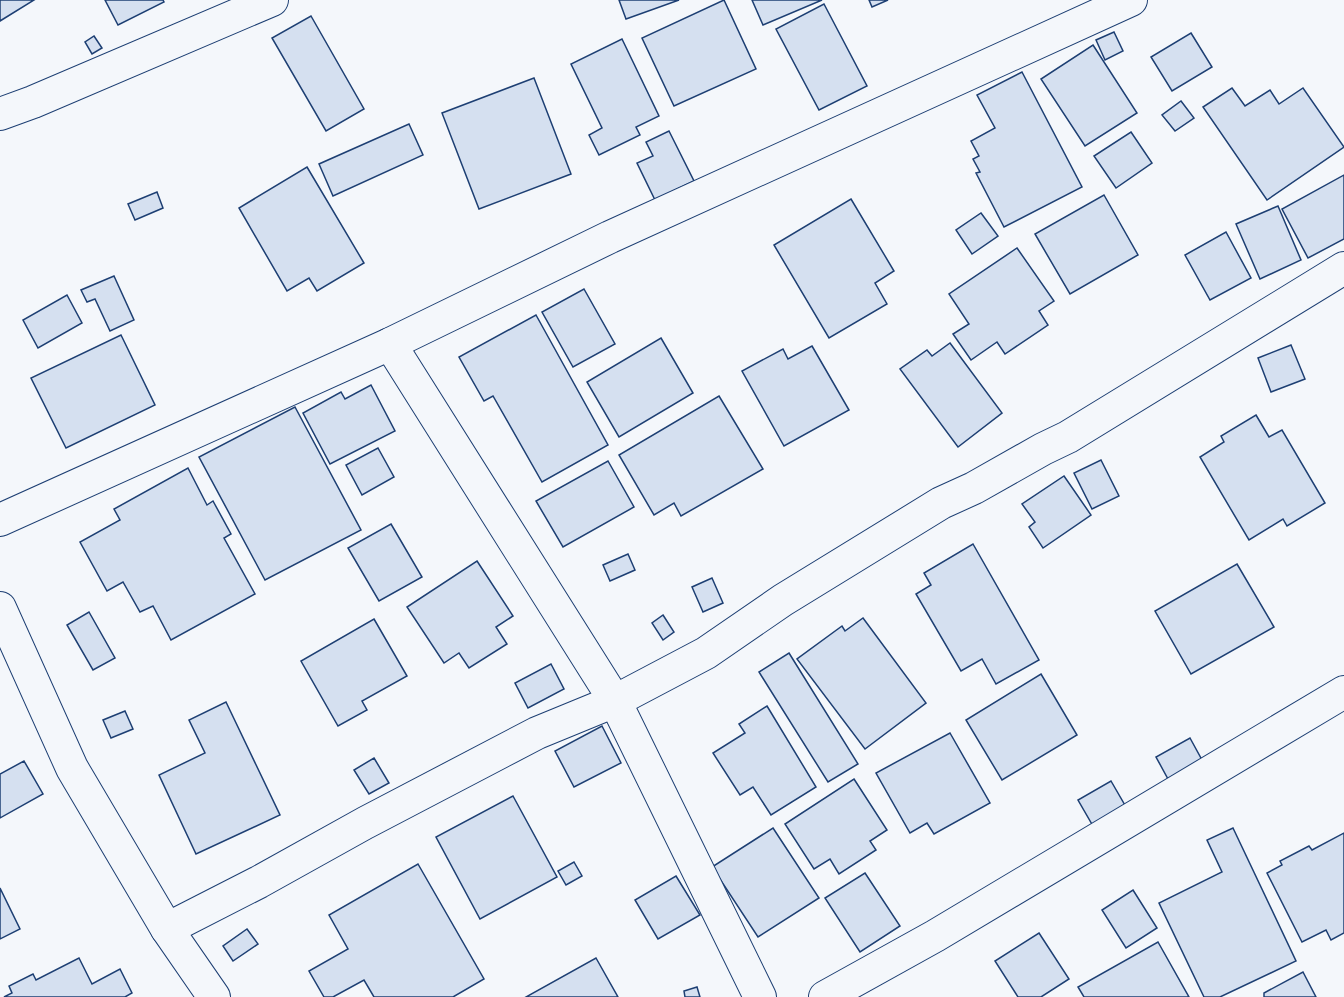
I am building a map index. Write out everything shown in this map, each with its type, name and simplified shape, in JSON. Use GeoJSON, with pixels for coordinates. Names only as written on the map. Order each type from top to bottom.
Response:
{"type":"FeatureCollection","features":[{"type":"Feature","properties":{"kind":"street"},"geometry":{"type":"LineString","coordinates":[[0,114],[272,0]]}},
{"type":"Feature","properties":{"kind":"street"},"geometry":{"type":"LineString","coordinates":[[0,520],[390,344],[610,237],[1131,0]]}},
{"type":"Feature","properties":{"kind":"street"},"geometry":{"type":"LineString","coordinates":[[166,929],[259,882],[365,823],[528,738],[615,701],[706,653],[783,600],[941,503],[974,488],[1068,437],[1344,268]]}},
{"type":"Feature","properties":{"kind":"street"},"geometry":{"type":"LineString","coordinates":[[390,344],[615,701],[760,997]]}},
{"type":"Feature","properties":{"kind":"street"},"geometry":{"type":"LineString","coordinates":[[0,608],[72,768],[166,929],[214,997]]}},
{"type":"Feature","properties":{"kind":"street"},"geometry":{"type":"LineString","coordinates":[[825,997],[935,936],[1344,692]]}},
{"type":"Feature","properties":{"kind":"building"},"geometry":{"type":"Polygon","coordinates":[[[0,0],[34,0],[0,21],[0,0]]]}},
{"type":"Feature","properties":{"kind":"building"},"geometry":{"type":"Polygon","coordinates":[[[105,0],[163,0],[164,2],[118,25],[105,0]]]}},
{"type":"Feature","properties":{"kind":"building"},"geometry":{"type":"Polygon","coordinates":[[[619,0],[679,0],[626,19],[619,0]]]}},
{"type":"Feature","properties":{"kind":"building"},"geometry":{"type":"Polygon","coordinates":[[[724,0],[756,69],[674,106],[642,38],[724,0]]]}},
{"type":"Feature","properties":{"kind":"building"},"geometry":{"type":"Polygon","coordinates":[[[752,0],[822,0],[763,25],[752,0]]]}},
{"type":"Feature","properties":{"kind":"building"},"geometry":{"type":"Polygon","coordinates":[[[869,0],[888,0],[872,7],[869,0]]]}},
{"type":"Feature","properties":{"kind":"building"},"geometry":{"type":"Polygon","coordinates":[[[824,4],[867,86],[819,110],[776,29],[824,4]]]}},
{"type":"Feature","properties":{"kind":"building"},"geometry":{"type":"Polygon","coordinates":[[[311,16],[364,109],[326,131],[272,38],[311,16]]]}},
{"type":"Feature","properties":{"kind":"building"},"geometry":{"type":"Polygon","coordinates":[[[1114,32],[1123,51],[1105,60],[1096,40],[1114,32]]]}},
{"type":"Feature","properties":{"kind":"building"},"geometry":{"type":"Polygon","coordinates":[[[1191,33],[1212,67],[1172,91],[1151,57],[1191,33]]]}},
{"type":"Feature","properties":{"kind":"building"},"geometry":{"type":"Polygon","coordinates":[[[94,36],[102,48],[92,54],[85,42],[94,36]]]}},
{"type":"Feature","properties":{"kind":"building"},"geometry":{"type":"Polygon","coordinates":[[[622,39],[659,116],[636,127],[640,135],[599,155],[589,135],[602,128],[571,64],[622,39]]]}},
{"type":"Feature","properties":{"kind":"building"},"geometry":{"type":"Polygon","coordinates":[[[1093,45],[1137,113],[1085,146],[1041,79],[1093,45]]]}},
{"type":"Feature","properties":{"kind":"building"},"geometry":{"type":"Polygon","coordinates":[[[1022,72],[1082,187],[1004,227],[976,173],[980,172],[973,159],[979,156],[971,141],[995,128],[977,95],[1022,72]]]}},
{"type":"Feature","properties":{"kind":"building"},"geometry":{"type":"Polygon","coordinates":[[[534,78],[571,174],[479,209],[442,113],[534,78]]]}},
{"type":"Feature","properties":{"kind":"building"},"geometry":{"type":"Polygon","coordinates":[[[1232,88],[1245,106],[1270,90],[1279,104],[1303,88],[1344,147],[1267,200],[1203,107],[1232,88]]]}},
{"type":"Feature","properties":{"kind":"building"},"geometry":{"type":"Polygon","coordinates":[[[1181,101],[1194,118],[1175,131],[1162,115],[1181,101]]]}},
{"type":"Feature","properties":{"kind":"building"},"geometry":{"type":"Polygon","coordinates":[[[409,124],[423,155],[333,196],[319,164],[409,124]]]}},
{"type":"Feature","properties":{"kind":"building"},"geometry":{"type":"Polygon","coordinates":[[[669,131],[694,181],[655,200],[637,163],[653,156],[646,142],[669,131]]]}},
{"type":"Feature","properties":{"kind":"building"},"geometry":{"type":"Polygon","coordinates":[[[1131,132],[1152,163],[1116,188],[1094,156],[1131,132]]]}},
{"type":"Feature","properties":{"kind":"building"},"geometry":{"type":"Polygon","coordinates":[[[307,167],[364,263],[317,291],[309,278],[287,291],[239,208],[307,167]]]}},
{"type":"Feature","properties":{"kind":"building"},"geometry":{"type":"Polygon","coordinates":[[[1344,175],[1344,239],[1308,258],[1282,209],[1344,175]]]}},
{"type":"Feature","properties":{"kind":"building"},"geometry":{"type":"Polygon","coordinates":[[[157,192],[163,208],[135,220],[128,204],[157,192]]]}},
{"type":"Feature","properties":{"kind":"building"},"geometry":{"type":"Polygon","coordinates":[[[1104,195],[1138,255],[1070,294],[1035,234],[1104,195]]]}},
{"type":"Feature","properties":{"kind":"building"},"geometry":{"type":"Polygon","coordinates":[[[851,199],[894,271],[875,283],[887,304],[829,338],[774,245],[851,199]]]}},
{"type":"Feature","properties":{"kind":"building"},"geometry":{"type":"Polygon","coordinates":[[[1278,206],[1301,260],[1260,279],[1236,224],[1278,206]]]}},
{"type":"Feature","properties":{"kind":"building"},"geometry":{"type":"Polygon","coordinates":[[[981,213],[998,236],[972,254],[956,230],[981,213]]]}},
{"type":"Feature","properties":{"kind":"building"},"geometry":{"type":"Polygon","coordinates":[[[1226,232],[1251,278],[1210,300],[1185,255],[1226,232]]]}},
{"type":"Feature","properties":{"kind":"building"},"geometry":{"type":"Polygon","coordinates":[[[1017,248],[1054,301],[1039,311],[1048,325],[1005,354],[997,342],[971,360],[953,334],[969,324],[949,294],[1017,248]]]}},
{"type":"Feature","properties":{"kind":"building"},"geometry":{"type":"Polygon","coordinates":[[[114,276],[134,320],[110,331],[95,299],[87,302],[81,290],[114,276]]]}},
{"type":"Feature","properties":{"kind":"building"},"geometry":{"type":"Polygon","coordinates":[[[584,289],[615,344],[573,367],[542,312],[584,289]]]}},
{"type":"Feature","properties":{"kind":"building"},"geometry":{"type":"Polygon","coordinates":[[[67,295],[82,323],[38,348],[23,320],[67,295]]]}},
{"type":"Feature","properties":{"kind":"building"},"geometry":{"type":"Polygon","coordinates":[[[536,315],[608,445],[542,482],[493,396],[484,401],[459,357],[536,315]]]}},
{"type":"Feature","properties":{"kind":"building"},"geometry":{"type":"Polygon","coordinates":[[[121,335],[155,405],[66,448],[31,378],[121,335]]]}},
{"type":"Feature","properties":{"kind":"building"},"geometry":{"type":"Polygon","coordinates":[[[661,338],[693,393],[619,437],[587,382],[661,338]]]}},
{"type":"Feature","properties":{"kind":"building"},"geometry":{"type":"Polygon","coordinates":[[[950,343],[1002,413],[958,447],[900,369],[927,350],[932,356],[950,343]]]}},
{"type":"Feature","properties":{"kind":"building"},"geometry":{"type":"Polygon","coordinates":[[[1291,345],[1305,379],[1271,392],[1258,358],[1291,345]]]}},
{"type":"Feature","properties":{"kind":"building"},"geometry":{"type":"Polygon","coordinates":[[[812,346],[849,410],[784,446],[742,371],[783,349],[788,359],[812,346]]]}},
{"type":"Feature","properties":{"kind":"building"},"geometry":{"type":"Polygon","coordinates":[[[371,385],[395,431],[330,464],[303,413],[341,392],[345,399],[371,385]]]}},
{"type":"Feature","properties":{"kind":"building"},"geometry":{"type":"Polygon","coordinates":[[[719,396],[763,469],[681,516],[674,503],[654,515],[619,455],[719,396]]]}},
{"type":"Feature","properties":{"kind":"building"},"geometry":{"type":"Polygon","coordinates":[[[295,407],[361,530],[265,580],[199,457],[295,407]]]}},
{"type":"Feature","properties":{"kind":"building"},"geometry":{"type":"Polygon","coordinates":[[[1256,415],[1269,437],[1282,430],[1325,503],[1287,526],[1283,519],[1249,540],[1200,457],[1224,442],[1221,436],[1256,415]]]}},
{"type":"Feature","properties":{"kind":"building"},"geometry":{"type":"Polygon","coordinates":[[[378,448],[394,477],[362,495],[346,465],[378,448]]]}},
{"type":"Feature","properties":{"kind":"building"},"geometry":{"type":"Polygon","coordinates":[[[1101,460],[1119,496],[1092,509],[1074,473],[1101,460]]]}},
{"type":"Feature","properties":{"kind":"building"},"geometry":{"type":"Polygon","coordinates":[[[608,461],[634,507],[563,547],[536,501],[608,461]]]}},
{"type":"Feature","properties":{"kind":"building"},"geometry":{"type":"Polygon","coordinates":[[[188,468],[207,505],[213,501],[231,534],[224,538],[255,594],[171,640],[153,606],[140,612],[123,582],[107,591],[80,542],[120,520],[114,509],[188,468]]]}},
{"type":"Feature","properties":{"kind":"building"},"geometry":{"type":"Polygon","coordinates":[[[1064,476],[1091,515],[1043,548],[1029,527],[1035,522],[1022,504],[1064,476]]]}},
{"type":"Feature","properties":{"kind":"building"},"geometry":{"type":"Polygon","coordinates":[[[391,524],[422,577],[379,601],[348,548],[391,524]]]}},
{"type":"Feature","properties":{"kind":"building"},"geometry":{"type":"Polygon","coordinates":[[[973,544],[1039,660],[996,684],[982,659],[961,671],[916,594],[931,585],[924,573],[973,544]]]}},
{"type":"Feature","properties":{"kind":"building"},"geometry":{"type":"Polygon","coordinates":[[[628,554],[635,570],[610,581],[603,565],[628,554]]]}},
{"type":"Feature","properties":{"kind":"building"},"geometry":{"type":"Polygon","coordinates":[[[477,561],[513,616],[496,627],[507,644],[469,668],[459,653],[444,663],[407,607],[477,561]]]}},
{"type":"Feature","properties":{"kind":"building"},"geometry":{"type":"Polygon","coordinates":[[[1237,564],[1274,627],[1191,674],[1155,611],[1237,564]]]}},
{"type":"Feature","properties":{"kind":"building"},"geometry":{"type":"Polygon","coordinates":[[[712,578],[723,603],[703,612],[692,587],[712,578]]]}},
{"type":"Feature","properties":{"kind":"building"},"geometry":{"type":"Polygon","coordinates":[[[89,612],[115,658],[93,670],[67,625],[89,612]]]}},
{"type":"Feature","properties":{"kind":"building"},"geometry":{"type":"Polygon","coordinates":[[[663,615],[674,632],[663,640],[652,623],[663,615]]]}},
{"type":"Feature","properties":{"kind":"building"},"geometry":{"type":"Polygon","coordinates":[[[863,618],[926,703],[865,749],[797,659],[842,626],[845,631],[863,618]]]}},
{"type":"Feature","properties":{"kind":"building"},"geometry":{"type":"Polygon","coordinates":[[[374,619],[407,676],[362,701],[367,710],[338,726],[301,661],[374,619]]]}},
{"type":"Feature","properties":{"kind":"building"},"geometry":{"type":"Polygon","coordinates":[[[789,653],[858,764],[828,782],[759,672],[789,653]]]}},
{"type":"Feature","properties":{"kind":"building"},"geometry":{"type":"Polygon","coordinates":[[[551,664],[564,689],[528,708],[515,683],[551,664]]]}},
{"type":"Feature","properties":{"kind":"building"},"geometry":{"type":"Polygon","coordinates":[[[1041,674],[1077,735],[1002,780],[966,720],[1041,674]]]}},
{"type":"Feature","properties":{"kind":"building"},"geometry":{"type":"Polygon","coordinates":[[[226,702],[280,815],[196,854],[159,775],[205,753],[189,720],[226,702]]]}},
{"type":"Feature","properties":{"kind":"building"},"geometry":{"type":"Polygon","coordinates":[[[767,706],[816,787],[771,815],[753,787],[740,795],[713,753],[745,733],[739,724],[767,706]]]}},
{"type":"Feature","properties":{"kind":"building"},"geometry":{"type":"Polygon","coordinates":[[[125,711],[133,729],[111,738],[103,720],[125,711]]]}},
{"type":"Feature","properties":{"kind":"building"},"geometry":{"type":"Polygon","coordinates":[[[602,726],[621,763],[574,787],[555,751],[602,726]]]}},
{"type":"Feature","properties":{"kind":"building"},"geometry":{"type":"Polygon","coordinates":[[[950,733],[990,803],[934,834],[927,823],[910,833],[876,773],[950,733]]]}},
{"type":"Feature","properties":{"kind":"building"},"geometry":{"type":"Polygon","coordinates":[[[1190,738],[1202,760],[1168,779],[1156,757],[1190,738]]]}},
{"type":"Feature","properties":{"kind":"building"},"geometry":{"type":"Polygon","coordinates":[[[374,758],[389,783],[369,794],[354,770],[374,758]]]}},
{"type":"Feature","properties":{"kind":"building"},"geometry":{"type":"Polygon","coordinates":[[[24,761],[43,794],[0,818],[0,774],[24,761]]]}},
{"type":"Feature","properties":{"kind":"building"},"geometry":{"type":"Polygon","coordinates":[[[854,779],[887,830],[870,841],[876,850],[839,874],[830,859],[814,869],[785,824],[854,779]]]}},
{"type":"Feature","properties":{"kind":"building"},"geometry":{"type":"Polygon","coordinates":[[[1111,781],[1126,807],[1093,826],[1078,800],[1111,781]]]}},
{"type":"Feature","properties":{"kind":"building"},"geometry":{"type":"Polygon","coordinates":[[[513,796],[557,877],[480,919],[436,837],[513,796]]]}},
{"type":"Feature","properties":{"kind":"building"},"geometry":{"type":"Polygon","coordinates":[[[773,828],[819,898],[758,937],[712,867],[773,828]]]}},
{"type":"Feature","properties":{"kind":"building"},"geometry":{"type":"Polygon","coordinates":[[[1233,828],[1296,961],[1220,997],[1204,997],[1159,903],[1222,872],[1207,840],[1233,828]]]}},
{"type":"Feature","properties":{"kind":"building"},"geometry":{"type":"Polygon","coordinates":[[[1344,833],[1344,933],[1331,940],[1326,930],[1302,942],[1267,873],[1282,865],[1280,861],[1309,846],[1312,850],[1344,833]]]}},
{"type":"Feature","properties":{"kind":"building"},"geometry":{"type":"Polygon","coordinates":[[[574,862],[582,876],[566,885],[558,871],[574,862]]]}},
{"type":"Feature","properties":{"kind":"building"},"geometry":{"type":"Polygon","coordinates":[[[418,864],[484,979],[453,997],[374,997],[364,980],[333,997],[324,997],[309,971],[348,949],[329,915],[418,864]]]}},
{"type":"Feature","properties":{"kind":"building"},"geometry":{"type":"Polygon","coordinates":[[[865,873],[900,926],[860,952],[825,898],[865,873]]]}},
{"type":"Feature","properties":{"kind":"building"},"geometry":{"type":"Polygon","coordinates":[[[676,876],[700,915],[658,939],[635,900],[676,876]]]}},
{"type":"Feature","properties":{"kind":"building"},"geometry":{"type":"Polygon","coordinates":[[[0,888],[20,929],[0,939],[0,888]]]}},
{"type":"Feature","properties":{"kind":"building"},"geometry":{"type":"Polygon","coordinates":[[[1133,890],[1157,928],[1126,948],[1102,910],[1133,890]]]}},
{"type":"Feature","properties":{"kind":"building"},"geometry":{"type":"Polygon","coordinates":[[[247,929],[258,944],[233,961],[223,946],[247,929]]]}},
{"type":"Feature","properties":{"kind":"building"},"geometry":{"type":"Polygon","coordinates":[[[1039,933],[1069,979],[1041,997],[1018,997],[995,961],[1039,933]]]}},
{"type":"Feature","properties":{"kind":"building"},"geometry":{"type":"Polygon","coordinates":[[[1158,942],[1189,997],[1084,997],[1078,987],[1158,942]]]}},
{"type":"Feature","properties":{"kind":"building"},"geometry":{"type":"Polygon","coordinates":[[[79,958],[92,984],[120,969],[132,993],[125,997],[4,997],[12,993],[9,986],[33,974],[36,980],[79,958]]]}},
{"type":"Feature","properties":{"kind":"building"},"geometry":{"type":"Polygon","coordinates":[[[596,958],[618,997],[526,997],[596,958]]]}},
{"type":"Feature","properties":{"kind":"building"},"geometry":{"type":"Polygon","coordinates":[[[1303,972],[1316,997],[1264,997],[1264,993],[1303,972]]]}},
{"type":"Feature","properties":{"kind":"building"},"geometry":{"type":"Polygon","coordinates":[[[697,987],[700,997],[685,997],[684,991],[697,987]]]}}]}
